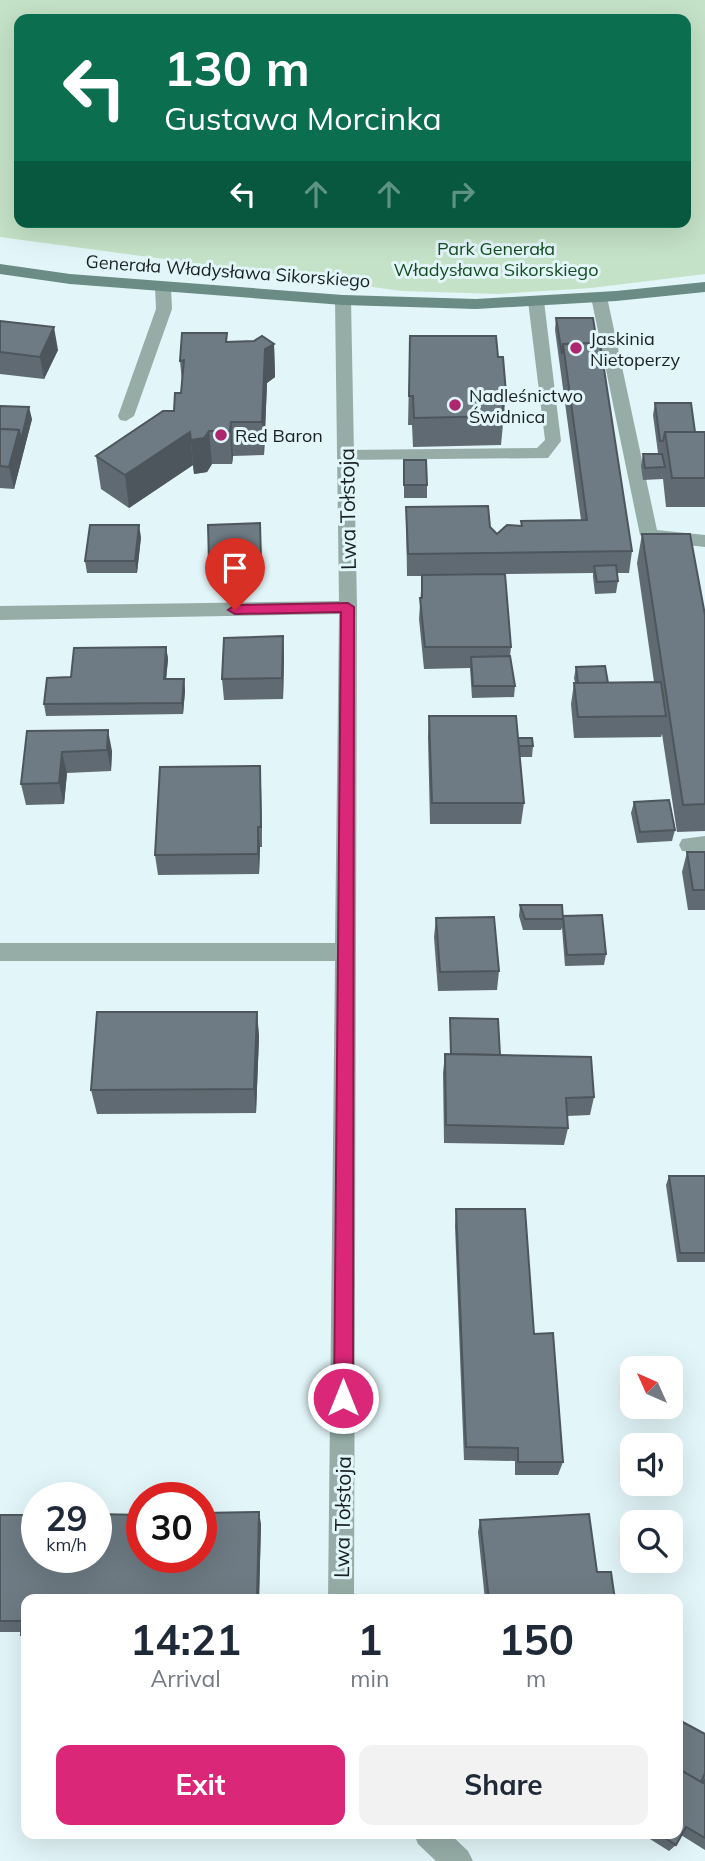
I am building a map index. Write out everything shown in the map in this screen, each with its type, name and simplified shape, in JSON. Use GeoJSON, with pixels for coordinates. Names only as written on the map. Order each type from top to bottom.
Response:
{"type":"FeatureCollection","features":[{"type":"Feature","properties":{"kind":"street","name":"Generała Władysława Sikorskiego"},"geometry":{"type":"LineString","coordinates":[[0,269],[70,279],[343,300],[476,304],[599,297],[705,287]]}},
{"type":"Feature","properties":{"kind":"street"},"geometry":{"type":"LineString","coordinates":[[126,416],[164,309],[163,286]]}},
{"type":"Feature","properties":{"kind":"street"},"geometry":{"type":"LineString","coordinates":[[599,297],[649,535],[705,541]]}},
{"type":"Feature","properties":{"kind":"street","name":"Lwa Tołstoja"},"geometry":{"type":"LineString","coordinates":[[341,1594],[348,607],[343,300]]}},
{"type":"Feature","properties":{"kind":"street"},"geometry":{"type":"LineString","coordinates":[[346,456],[542,454],[553,441],[536,301]]}},
{"type":"Feature","properties":{"kind":"street"},"geometry":{"type":"LineString","coordinates":[[0,614],[348,607]]}},
{"type":"Feature","properties":{"kind":"street"},"geometry":{"type":"LineString","coordinates":[[0,952],[346,952]]}},
{"type":"Feature","properties":{"kind":"street"},"geometry":{"type":"LineString","coordinates":[[434,1839],[458,1861]]}},
{"type":"Feature","properties":{"kind":"green space","name":"Park Generała Władysława Sikorskiego"},"geometry":{"type":"Polygon","coordinates":[[[0,0],[705,0],[705,274],[591,288],[498,294],[402,291],[0,237],[0,0]]]}},
{"type":"Feature","properties":{"kind":"building"},"geometry":{"type":"Polygon","coordinates":[[[556,318],[593,318],[597,343],[563,344],[562,354],[556,318]]]}},
{"type":"Feature","properties":{"kind":"building"},"geometry":{"type":"Polygon","coordinates":[[[0,321],[54,327],[40,357],[0,352],[0,321]]]}},
{"type":"Feature","properties":{"kind":"building"},"geometry":{"type":"Polygon","coordinates":[[[182,333],[227,333],[226,342],[254,341],[262,336],[274,344],[265,349],[262,422],[231,422],[230,431],[209,431],[204,438],[191,440],[190,432],[125,475],[96,456],[163,411],[174,411],[175,393],[181,393],[184,360],[180,361],[182,333]]]}},
{"type":"Feature","properties":{"kind":"building","name":"Nadleśnictwo Świdnica"},"geometry":{"type":"Polygon","coordinates":[[[410,336],[496,336],[498,357],[503,357],[506,393],[501,393],[504,416],[414,418],[413,396],[409,396],[410,336]]]}},
{"type":"Feature","properties":{"kind":"building"},"geometry":{"type":"Polygon","coordinates":[[[600,343],[632,551],[408,554],[406,507],[488,506],[490,527],[497,534],[507,525],[522,526],[521,521],[587,520],[563,344],[600,343]]]}},
{"type":"Feature","properties":{"kind":"building"},"geometry":{"type":"Polygon","coordinates":[[[655,403],[691,403],[695,432],[665,432],[663,441],[660,441],[655,403]]]}},
{"type":"Feature","properties":{"kind":"building"},"geometry":{"type":"Polygon","coordinates":[[[0,406],[29,407],[21,440],[19,430],[0,429],[0,406]]]}},
{"type":"Feature","properties":{"kind":"building"},"geometry":{"type":"Polygon","coordinates":[[[0,429],[19,430],[9,467],[0,466],[0,429]]]}},
{"type":"Feature","properties":{"kind":"building"},"geometry":{"type":"Polygon","coordinates":[[[665,432],[705,432],[705,478],[672,478],[665,432]]]}},
{"type":"Feature","properties":{"kind":"building"},"geometry":{"type":"Polygon","coordinates":[[[643,454],[662,454],[665,467],[645,468],[643,454]]]}},
{"type":"Feature","properties":{"kind":"building"},"geometry":{"type":"Polygon","coordinates":[[[404,460],[426,460],[427,485],[404,485],[404,460]]]}},
{"type":"Feature","properties":{"kind":"building"},"geometry":{"type":"Polygon","coordinates":[[[260,523],[261,559],[209,562],[208,525],[260,523]]]}},
{"type":"Feature","properties":{"kind":"building"},"geometry":{"type":"Polygon","coordinates":[[[90,525],[139,525],[135,561],[85,561],[90,525]]]}},
{"type":"Feature","properties":{"kind":"building"},"geometry":{"type":"Polygon","coordinates":[[[642,534],[690,534],[705,615],[705,804],[683,805],[642,534]]]}},
{"type":"Feature","properties":{"kind":"building"},"geometry":{"type":"Polygon","coordinates":[[[616,565],[618,581],[597,582],[594,566],[616,565]]]}},
{"type":"Feature","properties":{"kind":"building"},"geometry":{"type":"Polygon","coordinates":[[[505,574],[511,647],[425,647],[420,598],[422,575],[505,574]]]}},
{"type":"Feature","properties":{"kind":"building"},"geometry":{"type":"Polygon","coordinates":[[[283,636],[282,678],[222,679],[224,638],[283,636]]]}},
{"type":"Feature","properties":{"kind":"building"},"geometry":{"type":"Polygon","coordinates":[[[166,647],[164,679],[184,679],[182,703],[44,704],[47,678],[71,677],[74,648],[166,647]]]}},
{"type":"Feature","properties":{"kind":"building"},"geometry":{"type":"Polygon","coordinates":[[[510,656],[515,686],[473,686],[471,657],[510,656]]]}},
{"type":"Feature","properties":{"kind":"building"},"geometry":{"type":"Polygon","coordinates":[[[605,666],[608,683],[578,683],[576,667],[605,666]]]}},
{"type":"Feature","properties":{"kind":"building"},"geometry":{"type":"Polygon","coordinates":[[[661,682],[666,716],[578,717],[574,683],[661,682]]]}},
{"type":"Feature","properties":{"kind":"building"},"geometry":{"type":"Polygon","coordinates":[[[429,716],[516,716],[524,803],[432,803],[429,716]]]}},
{"type":"Feature","properties":{"kind":"building"},"geometry":{"type":"Polygon","coordinates":[[[108,730],[107,750],[62,752],[59,783],[21,784],[27,731],[108,730]]]}},
{"type":"Feature","properties":{"kind":"building"},"geometry":{"type":"Polygon","coordinates":[[[518,738],[532,738],[533,746],[519,746],[518,738]]]}},
{"type":"Feature","properties":{"kind":"building"},"geometry":{"type":"Polygon","coordinates":[[[260,766],[261,827],[258,827],[258,854],[155,855],[160,767],[260,766]]]}},
{"type":"Feature","properties":{"kind":"building"},"geometry":{"type":"Polygon","coordinates":[[[669,800],[675,830],[640,832],[634,802],[669,800]]]}},
{"type":"Feature","properties":{"kind":"building"},"geometry":{"type":"Polygon","coordinates":[[[687,852],[705,852],[705,890],[693,890],[687,852]]]}},
{"type":"Feature","properties":{"kind":"building"},"geometry":{"type":"Polygon","coordinates":[[[520,905],[562,905],[563,919],[525,919],[520,905]]]}},
{"type":"Feature","properties":{"kind":"building"},"geometry":{"type":"Polygon","coordinates":[[[602,915],[606,954],[567,955],[563,916],[602,915]]]}},
{"type":"Feature","properties":{"kind":"building"},"geometry":{"type":"Polygon","coordinates":[[[494,917],[499,971],[440,972],[436,918],[494,917]]]}},
{"type":"Feature","properties":{"kind":"building"},"geometry":{"type":"Polygon","coordinates":[[[97,1012],[257,1012],[254,1089],[91,1090],[97,1012]]]}},
{"type":"Feature","properties":{"kind":"building"},"geometry":{"type":"Polygon","coordinates":[[[450,1018],[498,1019],[500,1055],[451,1054],[450,1018]]]}},
{"type":"Feature","properties":{"kind":"building"},"geometry":{"type":"Polygon","coordinates":[[[445,1054],[591,1057],[594,1097],[566,1098],[568,1128],[446,1125],[445,1054]]]}},
{"type":"Feature","properties":{"kind":"building"},"geometry":{"type":"Polygon","coordinates":[[[669,1176],[705,1176],[705,1253],[680,1253],[669,1176]]]}},
{"type":"Feature","properties":{"kind":"building"},"geometry":{"type":"Polygon","coordinates":[[[456,1209],[525,1209],[534,1334],[553,1333],[563,1462],[518,1462],[518,1448],[466,1447],[456,1209]]]}},
{"type":"Feature","properties":{"kind":"building"},"geometry":{"type":"Polygon","coordinates":[[[259,1512],[257,1594],[21,1594],[21,1621],[0,1621],[0,1515],[21,1515],[21,1573],[112,1573],[112,1514],[126,1515],[126,1573],[217,1573],[217,1513],[259,1512]]]}},
{"type":"Feature","properties":{"kind":"building"},"geometry":{"type":"Polygon","coordinates":[[[589,1514],[597,1572],[611,1572],[614,1594],[488,1594],[480,1520],[589,1514]]]}},
{"type":"Feature","properties":{"kind":"building"},"geometry":{"type":"Polygon","coordinates":[[[683,1722],[705,1734],[705,1773],[701,1782],[683,1772],[683,1722]]]}},
{"type":"Feature","properties":{"kind":"building"},"geometry":{"type":"Polygon","coordinates":[[[683,1771],[703,1783],[705,1779],[705,1838],[686,1827],[683,1832],[683,1771]]]}},
{"type":"Feature","properties":{"kind":"building"},"geometry":{"type":"Polygon","coordinates":[[[667,1839],[679,1839],[676,1845],[667,1839]]]}},
{"type":"Feature","properties":{"kind":"place","name":"Jaskinia Nietoperzy"},"geometry":{"type":"Point","coordinates":[576,348]}},
{"type":"Feature","properties":{"kind":"place","name":"Nadleśnictwo Świdnica"},"geometry":{"type":"Point","coordinates":[455,405]}},
{"type":"Feature","properties":{"kind":"place","name":"Red Baron"},"geometry":{"type":"Point","coordinates":[221,435]}},
{"type":"Feature","properties":{"kind":"route"},"geometry":{"type":"LineString","coordinates":[[235,610],[348,607],[343,1398]]}}]}
